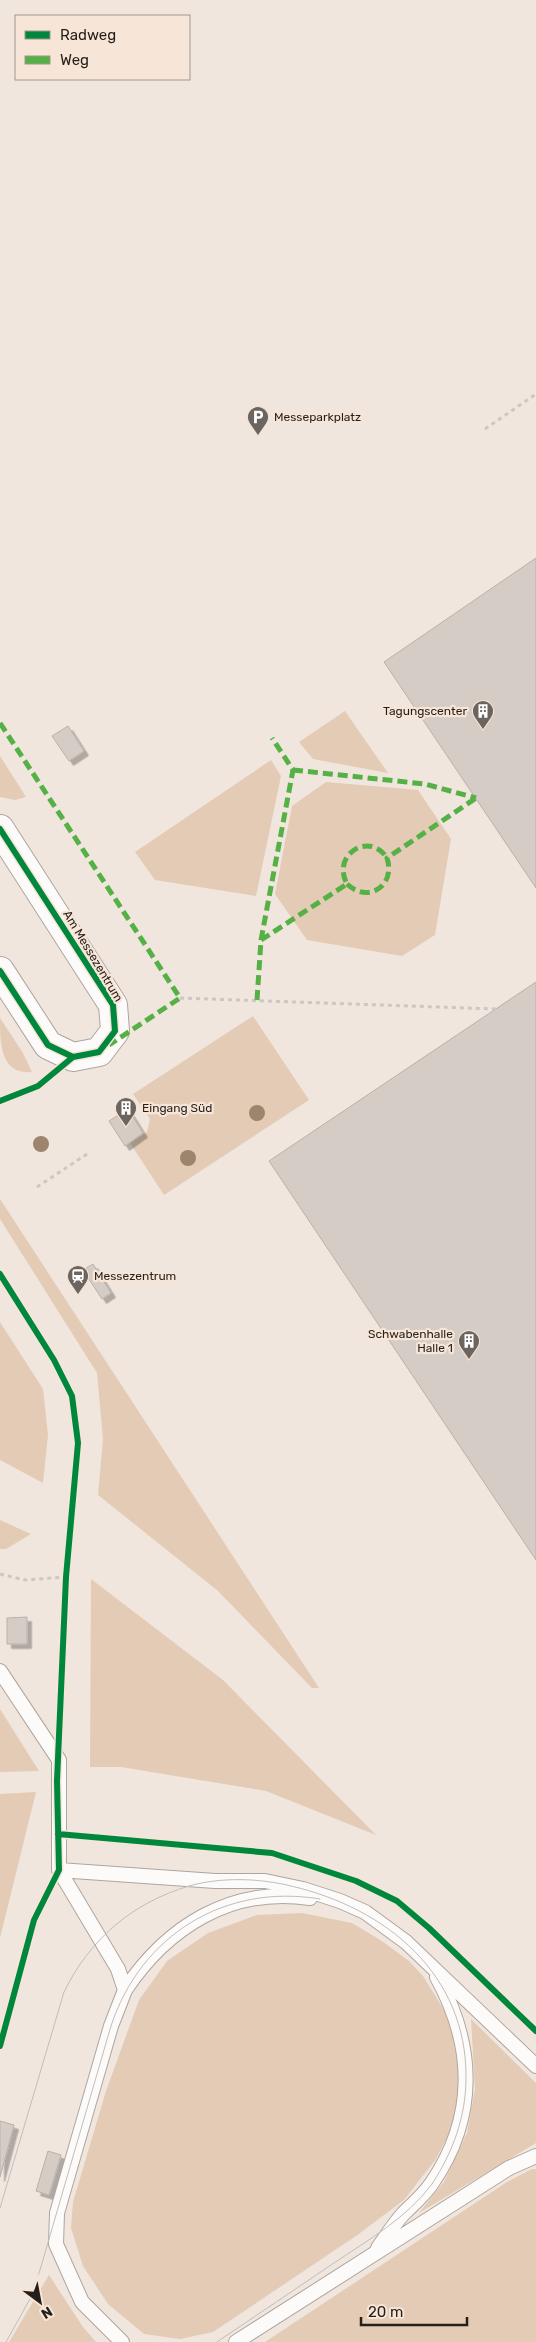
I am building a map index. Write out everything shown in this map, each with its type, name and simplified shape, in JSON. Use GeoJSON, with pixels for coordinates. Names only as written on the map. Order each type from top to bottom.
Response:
{"type":"FeatureCollection","features":[{"type":"Feature","properties":{"kind":"street","name":"Am Messezentrum"},"geometry":{"type":"LineString","coordinates":[[0,829],[113,1005],[115,1031],[99,1052],[73,1056],[48,1045],[0,971]]}},
{"type":"Feature","properties":{"kind":"lane"},"geometry":{"type":"LineString","coordinates":[[0,1672],[59,1760],[57,1781],[59,1870],[118,1969],[125,1990]]}},
{"type":"Feature","properties":{"kind":"lane"},"geometry":{"type":"LineString","coordinates":[[59,1870],[215,1881],[264,1881],[285,1884],[340,1901],[365,1912],[387,1927],[424,1959],[536,2066]]}},
{"type":"Feature","properties":{"kind":"lane"},"geometry":{"type":"LineString","coordinates":[[122,2342],[82,2302],[56,2244],[57,2213],[111,2026],[125,1990],[147,1959],[174,1934],[207,1914],[245,1900],[284,1896],[320,1899],[364,1914],[387,1927]]}},
{"type":"Feature","properties":{"kind":"lane"},"geometry":{"type":"LineString","coordinates":[[373,2255],[403,2214],[431,2184],[442,2167],[457,2134],[465,2099],[466,2066],[460,2029],[445,1992],[424,1959]]}},
{"type":"Feature","properties":{"kind":"lane"},"geometry":{"type":"LineString","coordinates":[[236,2342],[509,2168],[536,2156]]}},
{"type":"Feature","properties":{"kind":"path"},"geometry":{"type":"LineString","coordinates":[[485,429],[536,394]]}},
{"type":"Feature","properties":{"kind":"path"},"geometry":{"type":"LineString","coordinates":[[180,998],[496,1009]]}},
{"type":"Feature","properties":{"kind":"path"},"geometry":{"type":"LineString","coordinates":[[37,1186],[90,1152]]}},
{"type":"Feature","properties":{"kind":"path"},"geometry":{"type":"LineString","coordinates":[[0,1574],[25,1580],[66,1576]]}},
{"type":"Feature","properties":{"kind":"shaded area"},"geometry":{"type":"Polygon","coordinates":[[[345,711],[388,773],[313,759],[299,742],[345,711]]]}},
{"type":"Feature","properties":{"kind":"shaded area"},"geometry":{"type":"Polygon","coordinates":[[[0,756],[26,797],[15,800],[0,797],[0,756]]]}},
{"type":"Feature","properties":{"kind":"shaded area"},"geometry":{"type":"Polygon","coordinates":[[[271,760],[281,776],[256,896],[155,880],[135,852],[271,760]]]}},
{"type":"Feature","properties":{"kind":"shaded area"},"geometry":{"type":"Polygon","coordinates":[[[326,782],[418,790],[451,839],[435,935],[402,956],[307,940],[275,894],[292,806],[326,782]]]}},
{"type":"Feature","properties":{"kind":"shaded area"},"geometry":{"type":"Polygon","coordinates":[[[253,1016],[309,1100],[164,1195],[130,1143],[147,1132],[150,1119],[133,1094],[253,1016]]]}},
{"type":"Feature","properties":{"kind":"shaded area"},"geometry":{"type":"Polygon","coordinates":[[[0,1018],[23,1053],[32,1072],[21,1072],[8,1063],[0,1037],[0,1018]]]}},
{"type":"Feature","properties":{"kind":"shaded area"},"geometry":{"type":"Polygon","coordinates":[[[0,1199],[319,1688],[312,1688],[218,1591],[98,1495],[103,1439],[97,1373],[0,1219],[0,1199]]]}},
{"type":"Feature","properties":{"kind":"shaded area"},"geometry":{"type":"Polygon","coordinates":[[[0,1322],[43,1389],[48,1435],[43,1483],[0,1460],[0,1322]]]}},
{"type":"Feature","properties":{"kind":"shaded area"},"geometry":{"type":"Polygon","coordinates":[[[0,1520],[31,1534],[6,1549],[0,1549],[0,1520]]]}},
{"type":"Feature","properties":{"kind":"shaded area"},"geometry":{"type":"Polygon","coordinates":[[[91,1579],[223,1680],[376,1835],[266,1791],[121,1767],[90,1767],[91,1579]]]}},
{"type":"Feature","properties":{"kind":"shaded area"},"geometry":{"type":"Polygon","coordinates":[[[0,1709],[39,1771],[0,1772],[0,1709]]]}},
{"type":"Feature","properties":{"kind":"shaded area"},"geometry":{"type":"Polygon","coordinates":[[[36,1792],[0,1938],[0,1794],[36,1792]]]}},
{"type":"Feature","properties":{"kind":"shaded area"},"geometry":{"type":"Polygon","coordinates":[[[302,1913],[352,1923],[382,1941],[409,1961],[423,1976],[446,2013],[453,2037],[458,2069],[458,2100],[451,2130],[436,2159],[404,2200],[356,2236],[213,2332],[180,2339],[144,2334],[108,2304],[83,2266],[71,2228],[73,2202],[106,2091],[139,2000],[167,1961],[208,1933],[257,1915],[302,1913]]]}},
{"type":"Feature","properties":{"kind":"shaded area"},"geometry":{"type":"Polygon","coordinates":[[[471,2019],[536,2083],[536,2143],[419,2213],[444,2182],[467,2133],[475,2089],[471,2019]]]}},
{"type":"Feature","properties":{"kind":"shaded area"},"geometry":{"type":"Polygon","coordinates":[[[532,2169],[536,2169],[536,2342],[265,2342],[507,2182],[532,2169]]]}},
{"type":"Feature","properties":{"kind":"shaded area"},"geometry":{"type":"Polygon","coordinates":[[[49,2275],[83,2327],[96,2342],[9,2342],[49,2275]]]}},
{"type":"Feature","properties":{"kind":"building","name":"Tagungscenter"},"geometry":{"type":"Polygon","coordinates":[[[536,558],[536,888],[384,662],[536,558]]]}},
{"type":"Feature","properties":{"kind":"building"},"geometry":{"type":"Polygon","coordinates":[[[68,726],[84,751],[69,761],[52,736],[68,726]]]}},
{"type":"Feature","properties":{"kind":"building","name":"Schwabenhalle Halle 1"},"geometry":{"type":"Polygon","coordinates":[[[536,982],[536,1560],[269,1161],[536,982]]]}},
{"type":"Feature","properties":{"kind":"building","name":"Eingang Süd"},"geometry":{"type":"Polygon","coordinates":[[[128,1109],[143,1133],[125,1146],[109,1121],[128,1109]]]}},
{"type":"Feature","properties":{"kind":"building"},"geometry":{"type":"Polygon","coordinates":[[[93,1264],[111,1293],[102,1299],[83,1270],[93,1264]]]}},
{"type":"Feature","properties":{"kind":"building"},"geometry":{"type":"Polygon","coordinates":[[[27,1617],[27,1644],[7,1644],[7,1618],[27,1617]]]}},
{"type":"Feature","properties":{"kind":"building"},"geometry":{"type":"Polygon","coordinates":[[[0,2121],[14,2125],[0,2177],[0,2121]]]}},
{"type":"Feature","properties":{"kind":"building"},"geometry":{"type":"Polygon","coordinates":[[[48,2151],[61,2155],[49,2195],[36,2191],[48,2151]]]}},
{"type":"Feature","properties":{"kind":"tram line"},"geometry":{"type":"LineString","coordinates":[[0,2208],[64,1992],[86,1955],[115,1926],[131,1913],[168,1893],[201,1883],[227,1880],[279,1883],[326,1896],[359,1911],[388,1929],[414,1951],[436,1977],[452,2007],[463,2041],[466,2078],[464,2106],[457,2133],[446,2159],[432,2184],[399,2218],[217,2342]]}},
{"type":"Feature","properties":{"kind":"tram line"},"geometry":{"type":"LineString","coordinates":[[6,2342],[30,2299],[40,2270],[111,2026],[125,1994],[143,1966],[165,1942],[191,1922],[220,1908],[251,1899],[285,1896],[320,1899]]}},
{"type":"Feature","properties":{"kind":"marked path"},"geometry":{"type":"LineString","coordinates":[[0,723],[180,998],[109,1045]]}},
{"type":"Feature","properties":{"kind":"marked path"},"geometry":{"type":"LineString","coordinates":[[257,1000],[261,940],[293,770],[272,738]]}},
{"type":"Feature","properties":{"kind":"marked path"},"geometry":{"type":"LineString","coordinates":[[293,770],[425,784],[476,798]]}},
{"type":"Feature","properties":{"kind":"marked path"},"geometry":{"type":"LineString","coordinates":[[347,884],[355,890],[363,892],[371,892],[378,889],[388,877],[387,858],[476,798]]}},
{"type":"Feature","properties":{"kind":"marked path"},"geometry":{"type":"LineString","coordinates":[[261,940],[347,884],[343,873],[344,863],[348,855],[355,850],[363,846],[371,846],[380,850],[387,858]]}},
{"type":"Feature","properties":{"kind":"cycle path"},"geometry":{"type":"LineString","coordinates":[[0,829],[113,1005],[115,1031],[99,1052],[73,1057],[48,1045],[0,971]]}},
{"type":"Feature","properties":{"kind":"cycle path"},"geometry":{"type":"LineString","coordinates":[[0,1101],[38,1086],[73,1057]]}},
{"type":"Feature","properties":{"kind":"cycle path"},"geometry":{"type":"LineString","coordinates":[[0,1274],[54,1360],[72,1396],[78,1443],[66,1577],[57,1781],[59,1870],[34,1920],[0,2046]]}},
{"type":"Feature","properties":{"kind":"cycle path"},"geometry":{"type":"LineString","coordinates":[[58,1834],[272,1853],[356,1881],[397,1901],[429,1928],[536,2031]]}},
{"type":"Feature","properties":{"kind":"place","name":"Messeparkplatz"},"geometry":{"type":"Point","coordinates":[258,436]}},
{"type":"Feature","properties":{"kind":"place","name":"Tagungscenter"},"geometry":{"type":"Point","coordinates":[483,730]}},
{"type":"Feature","properties":{"kind":"place","name":"Eingang Süd"},"geometry":{"type":"Point","coordinates":[126,1127]}},
{"type":"Feature","properties":{"kind":"place","name":"Messezentrum"},"geometry":{"type":"Point","coordinates":[78,1295]}},
{"type":"Feature","properties":{"kind":"place","name":"Schwabenhalle Halle 1"},"geometry":{"type":"Point","coordinates":[469,1360]}}]}
